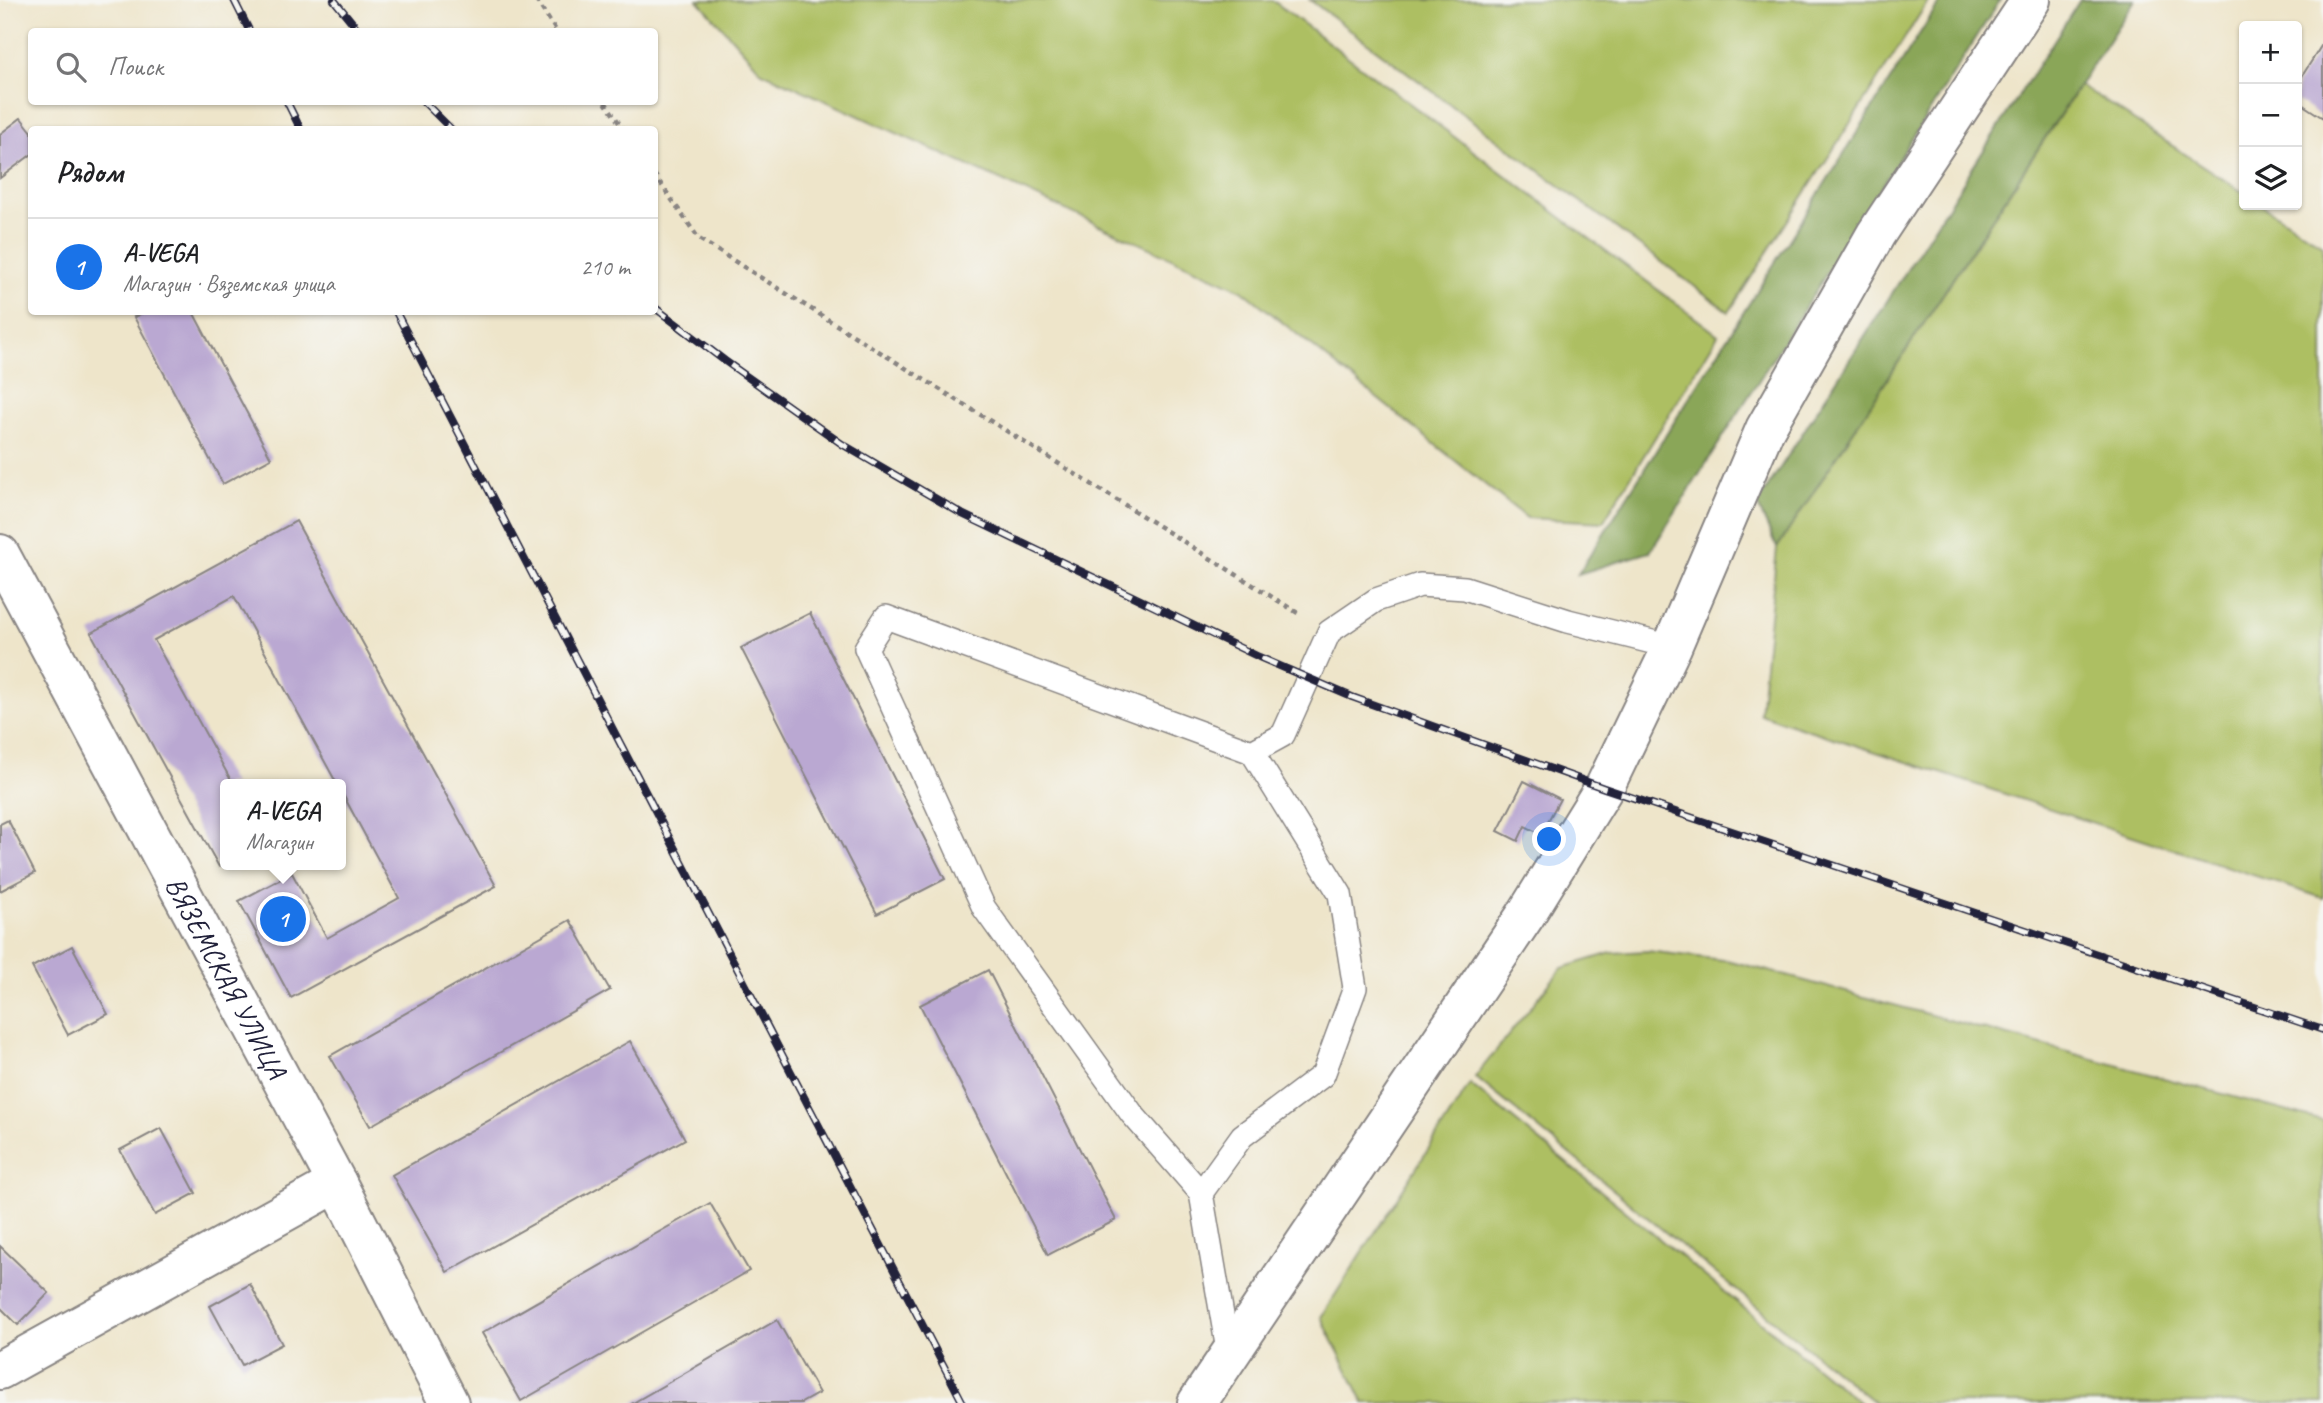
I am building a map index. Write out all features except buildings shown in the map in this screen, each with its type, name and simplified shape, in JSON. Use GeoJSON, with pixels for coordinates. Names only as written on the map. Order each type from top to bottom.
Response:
{"type":"FeatureCollection","features":[{"type":"Feature","properties":{"kind":"main road"},"geometry":{"type":"LineString","coordinates":[[1197,1403],[1525,916],[1604,788],[1672,647],[1765,429],[1876,234],[2031,0]]}},
{"type":"Feature","properties":{"kind":"main road","name":"ВЯЗЕМСКАЯ УЛИЦА"},"geometry":{"type":"LineString","coordinates":[[0,554],[337,1183],[449,1403]]}},
{"type":"Feature","properties":{"kind":"main road"},"geometry":{"type":"LineString","coordinates":[[0,1370],[337,1183]]}},
{"type":"Feature","properties":{"kind":"lane"},"geometry":{"type":"LineString","coordinates":[[1252,752],[1283,735],[1329,632],[1376,600],[1420,585],[1465,588],[1568,621],[1672,647]]}},
{"type":"Feature","properties":{"kind":"lane"},"geometry":{"type":"LineString","coordinates":[[1202,1193],[1242,1136],[1323,1074],[1355,988],[1340,894],[1252,752],[886,617],[866,648],[984,908],[1132,1114],[1202,1193],[1230,1356]]}},
{"type":"Feature","properties":{"kind":"path"},"geometry":{"type":"LineString","coordinates":[[536,0],[554,28]]}},
{"type":"Feature","properties":{"kind":"path"},"geometry":{"type":"LineString","coordinates":[[607,105],[621,126]]}},
{"type":"Feature","properties":{"kind":"path"},"geometry":{"type":"LineString","coordinates":[[658,180],[699,239],[1329,632]]}},
{"type":"Feature","properties":{"kind":"green space"},"geometry":{"type":"Polygon","coordinates":[[[698,0],[1272,0],[1718,335],[1603,522],[1527,518],[1242,290],[762,72],[698,0]]]}},
{"type":"Feature","properties":{"kind":"green space"},"geometry":{"type":"Polygon","coordinates":[[[1310,0],[1929,0],[1729,312],[1310,0]]]}},
{"type":"Feature","properties":{"kind":"green space"},"geometry":{"type":"Polygon","coordinates":[[[1941,0],[2000,0],[1650,552],[1578,574],[1941,0]]]}},
{"type":"Feature","properties":{"kind":"green space"},"geometry":{"type":"Polygon","coordinates":[[[2080,0],[2135,0],[1777,548],[1757,504],[2080,0]]]}},
{"type":"Feature","properties":{"kind":"green space"},"geometry":{"type":"Polygon","coordinates":[[[2080,85],[2239,190],[2239,210],[2270,210],[2323,245],[2323,898],[1760,714],[1777,548],[2080,85]]]}},
{"type":"Feature","properties":{"kind":"green space"},"geometry":{"type":"Polygon","coordinates":[[[1647,951],[1731,961],[2323,1121],[2323,1403],[1875,1403],[1475,1077],[1562,968],[1611,953],[1647,951]]]}},
{"type":"Feature","properties":{"kind":"green space"},"geometry":{"type":"Polygon","coordinates":[[[1470,1084],[1860,1403],[1364,1403],[1321,1317],[1470,1084]]]}},
{"type":"Feature","properties":{"kind":"railway"},"geometry":{"type":"LineString","coordinates":[[234,0],[248,28]]}},
{"type":"Feature","properties":{"kind":"railway"},"geometry":{"type":"LineString","coordinates":[[334,0],[357,28]]}},
{"type":"Feature","properties":{"kind":"railway"},"geometry":{"type":"LineString","coordinates":[[288,105],[299,126]]}},
{"type":"Feature","properties":{"kind":"railway"},"geometry":{"type":"LineString","coordinates":[[427,105],[448,126]]}},
{"type":"Feature","properties":{"kind":"railway"},"geometry":{"type":"LineString","coordinates":[[658,310],[842,444],[962,514],[1259,657],[1352,697],[1604,788],[2323,1030]]}},
{"type":"Feature","properties":{"kind":"railway"},"geometry":{"type":"LineString","coordinates":[[398,315],[963,1403]]}},
{"type":"Feature","properties":{"kind":"place","name":"A-VEGA"},"geometry":{"type":"Point","coordinates":[283,919]}}]}
